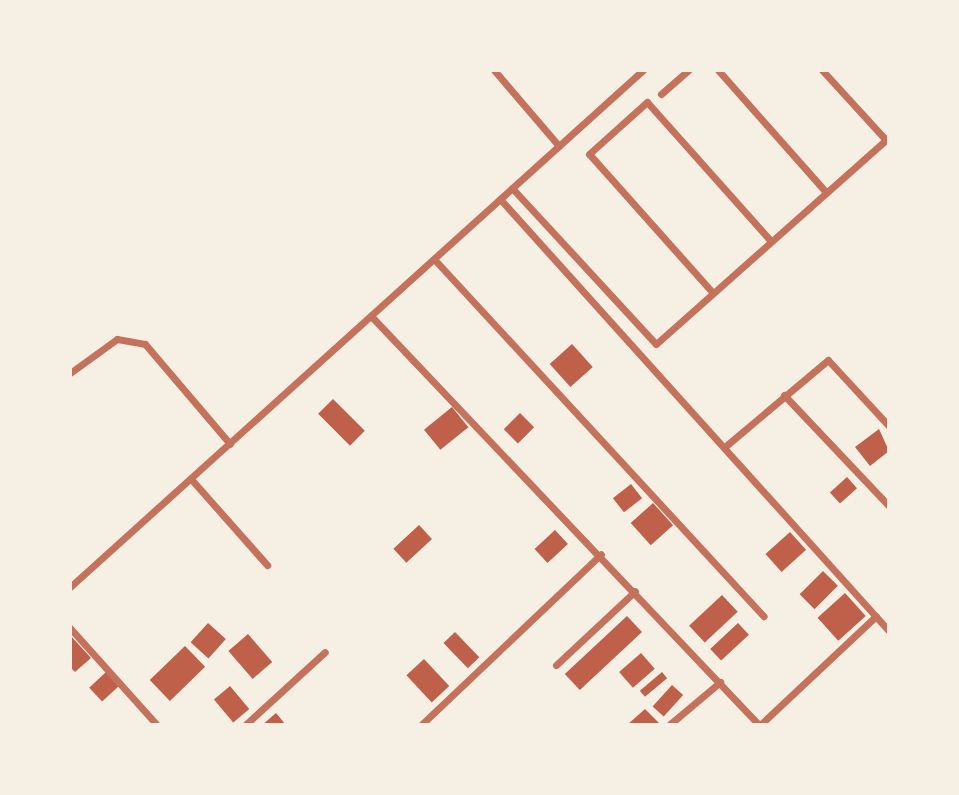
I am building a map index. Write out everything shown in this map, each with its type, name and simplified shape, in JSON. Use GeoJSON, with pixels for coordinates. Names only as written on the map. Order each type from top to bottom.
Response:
{"type":"FeatureCollection","features":[{"type":"Feature","properties":{"kind":"street"},"geometry":{"type":"LineString","coordinates":[[494,70],[559,146]]}},
{"type":"Feature","properties":{"kind":"street"},"geometry":{"type":"LineString","coordinates":[[70,587],[643,70]]}},
{"type":"Feature","properties":{"kind":"street"},"geometry":{"type":"LineString","coordinates":[[661,94],[689,70]]}},
{"type":"Feature","properties":{"kind":"street"},"geometry":{"type":"LineString","coordinates":[[718,70],[826,192]]}},
{"type":"Feature","properties":{"kind":"street"},"geometry":{"type":"LineString","coordinates":[[512,188],[656,344],[887,138],[822,70]]}},
{"type":"Feature","properties":{"kind":"street"},"geometry":{"type":"LineString","coordinates":[[713,293],[589,154],[612,133],[647,102],[771,241]]}},
{"type":"Feature","properties":{"kind":"street"},"geometry":{"type":"LineString","coordinates":[[500,199],[727,445],[889,631]]}},
{"type":"Feature","properties":{"kind":"street"},"geometry":{"type":"LineString","coordinates":[[434,259],[764,616]]}},
{"type":"Feature","properties":{"kind":"street"},"geometry":{"type":"LineString","coordinates":[[371,316],[601,554],[759,725],[876,616]]}},
{"type":"Feature","properties":{"kind":"street"},"geometry":{"type":"LineString","coordinates":[[70,373],[117,339],[145,344],[230,444]]}},
{"type":"Feature","properties":{"kind":"street"},"geometry":{"type":"LineString","coordinates":[[727,445],[784,395],[831,360],[889,426]]}},
{"type":"Feature","properties":{"kind":"street"},"geometry":{"type":"LineString","coordinates":[[784,395],[889,506]]}},
{"type":"Feature","properties":{"kind":"street"},"geometry":{"type":"LineString","coordinates":[[191,479],[267,565]]}},
{"type":"Feature","properties":{"kind":"street"},"geometry":{"type":"LineString","coordinates":[[421,725],[601,554]]}},
{"type":"Feature","properties":{"kind":"street"},"geometry":{"type":"LineString","coordinates":[[556,665],[635,591]]}},
{"type":"Feature","properties":{"kind":"street"},"geometry":{"type":"LineString","coordinates":[[70,628],[157,725]]}},
{"type":"Feature","properties":{"kind":"street"},"geometry":{"type":"LineString","coordinates":[[245,725],[325,652]]}},
{"type":"Feature","properties":{"kind":"street"},"geometry":{"type":"LineString","coordinates":[[669,725],[720,682]]}},
{"type":"Feature","properties":{"kind":"building"},"geometry":{"type":"Polygon","coordinates":[[[572,344],[593,367],[570,387],[550,364],[572,344]]]}},
{"type":"Feature","properties":{"kind":"building"},"geometry":{"type":"Polygon","coordinates":[[[333,399],[365,431],[350,446],[318,414],[333,399]]]}},
{"type":"Feature","properties":{"kind":"building"},"geometry":{"type":"Polygon","coordinates":[[[452,407],[468,427],[440,450],[424,430],[452,407]]]}},
{"type":"Feature","properties":{"kind":"building"},"geometry":{"type":"Polygon","coordinates":[[[520,413],[534,427],[518,443],[504,429],[520,413]]]}},
{"type":"Feature","properties":{"kind":"building"},"geometry":{"type":"Polygon","coordinates":[[[879,429],[889,451],[870,466],[855,447],[879,429]]]}},
{"type":"Feature","properties":{"kind":"building"},"geometry":{"type":"Polygon","coordinates":[[[847,477],[857,488],[840,504],[830,492],[847,477]]]}},
{"type":"Feature","properties":{"kind":"building"},"geometry":{"type":"Polygon","coordinates":[[[631,484],[642,498],[624,512],[613,498],[631,484]]]}},
{"type":"Feature","properties":{"kind":"building"},"geometry":{"type":"Polygon","coordinates":[[[653,503],[673,525],[651,545],[631,523],[653,503]]]}},
{"type":"Feature","properties":{"kind":"building"},"geometry":{"type":"Polygon","coordinates":[[[419,525],[432,539],[406,563],[393,549],[419,525]]]}},
{"type":"Feature","properties":{"kind":"building"},"geometry":{"type":"Polygon","coordinates":[[[555,530],[568,544],[547,563],[535,549],[555,530]]]}},
{"type":"Feature","properties":{"kind":"building"},"geometry":{"type":"Polygon","coordinates":[[[790,532],[806,550],[782,572],[765,554],[790,532]]]}},
{"type":"Feature","properties":{"kind":"building"},"geometry":{"type":"Polygon","coordinates":[[[823,571],[838,586],[815,609],[800,594],[823,571]]]}},
{"type":"Feature","properties":{"kind":"building"},"geometry":{"type":"Polygon","coordinates":[[[845,593],[866,616],[838,641],[818,618],[845,593]]]}},
{"type":"Feature","properties":{"kind":"building"},"geometry":{"type":"Polygon","coordinates":[[[722,595],[738,612],[705,643],[689,626],[722,595]]]}},
{"type":"Feature","properties":{"kind":"building"},"geometry":{"type":"Polygon","coordinates":[[[627,616],[642,632],[580,690],[565,674],[627,616]]]}},
{"type":"Feature","properties":{"kind":"building"},"geometry":{"type":"Polygon","coordinates":[[[208,623],[226,639],[208,658],[191,642],[208,623]]]}},
{"type":"Feature","properties":{"kind":"building"},"geometry":{"type":"Polygon","coordinates":[[[738,623],[749,635],[721,661],[710,649],[738,623]]]}},
{"type":"Feature","properties":{"kind":"building"},"geometry":{"type":"Polygon","coordinates":[[[455,632],[479,657],[468,668],[443,643],[455,632]]]}},
{"type":"Feature","properties":{"kind":"building"},"geometry":{"type":"Polygon","coordinates":[[[248,634],[272,662],[253,679],[228,651],[248,634]]]}},
{"type":"Feature","properties":{"kind":"building"},"geometry":{"type":"Polygon","coordinates":[[[70,635],[91,658],[75,672],[70,667],[70,635]]]}},
{"type":"Feature","properties":{"kind":"building"},"geometry":{"type":"Polygon","coordinates":[[[185,646],[205,667],[170,701],[150,680],[185,646]]]}},
{"type":"Feature","properties":{"kind":"building"},"geometry":{"type":"Polygon","coordinates":[[[641,653],[655,669],[633,688],[619,672],[641,653]]]}},
{"type":"Feature","properties":{"kind":"building"},"geometry":{"type":"Polygon","coordinates":[[[424,659],[449,686],[432,702],[406,675],[424,659]]]}},
{"type":"Feature","properties":{"kind":"building"},"geometry":{"type":"Polygon","coordinates":[[[106,672],[119,686],[102,702],[89,688],[106,672]]]}},
{"type":"Feature","properties":{"kind":"building"},"geometry":{"type":"Polygon","coordinates":[[[662,672],[667,678],[645,697],[640,691],[662,672]]]}},
{"type":"Feature","properties":{"kind":"building"},"geometry":{"type":"Polygon","coordinates":[[[672,685],[683,695],[664,717],[653,707],[672,685]]]}},
{"type":"Feature","properties":{"kind":"building"},"geometry":{"type":"Polygon","coordinates":[[[230,686],[249,709],[233,722],[214,699],[230,686]]]}},
{"type":"Feature","properties":{"kind":"building"},"geometry":{"type":"Polygon","coordinates":[[[645,709],[659,723],[627,725],[645,709]]]}},
{"type":"Feature","properties":{"kind":"building"},"geometry":{"type":"Polygon","coordinates":[[[276,713],[286,725],[262,725],[276,713]]]}}]}
